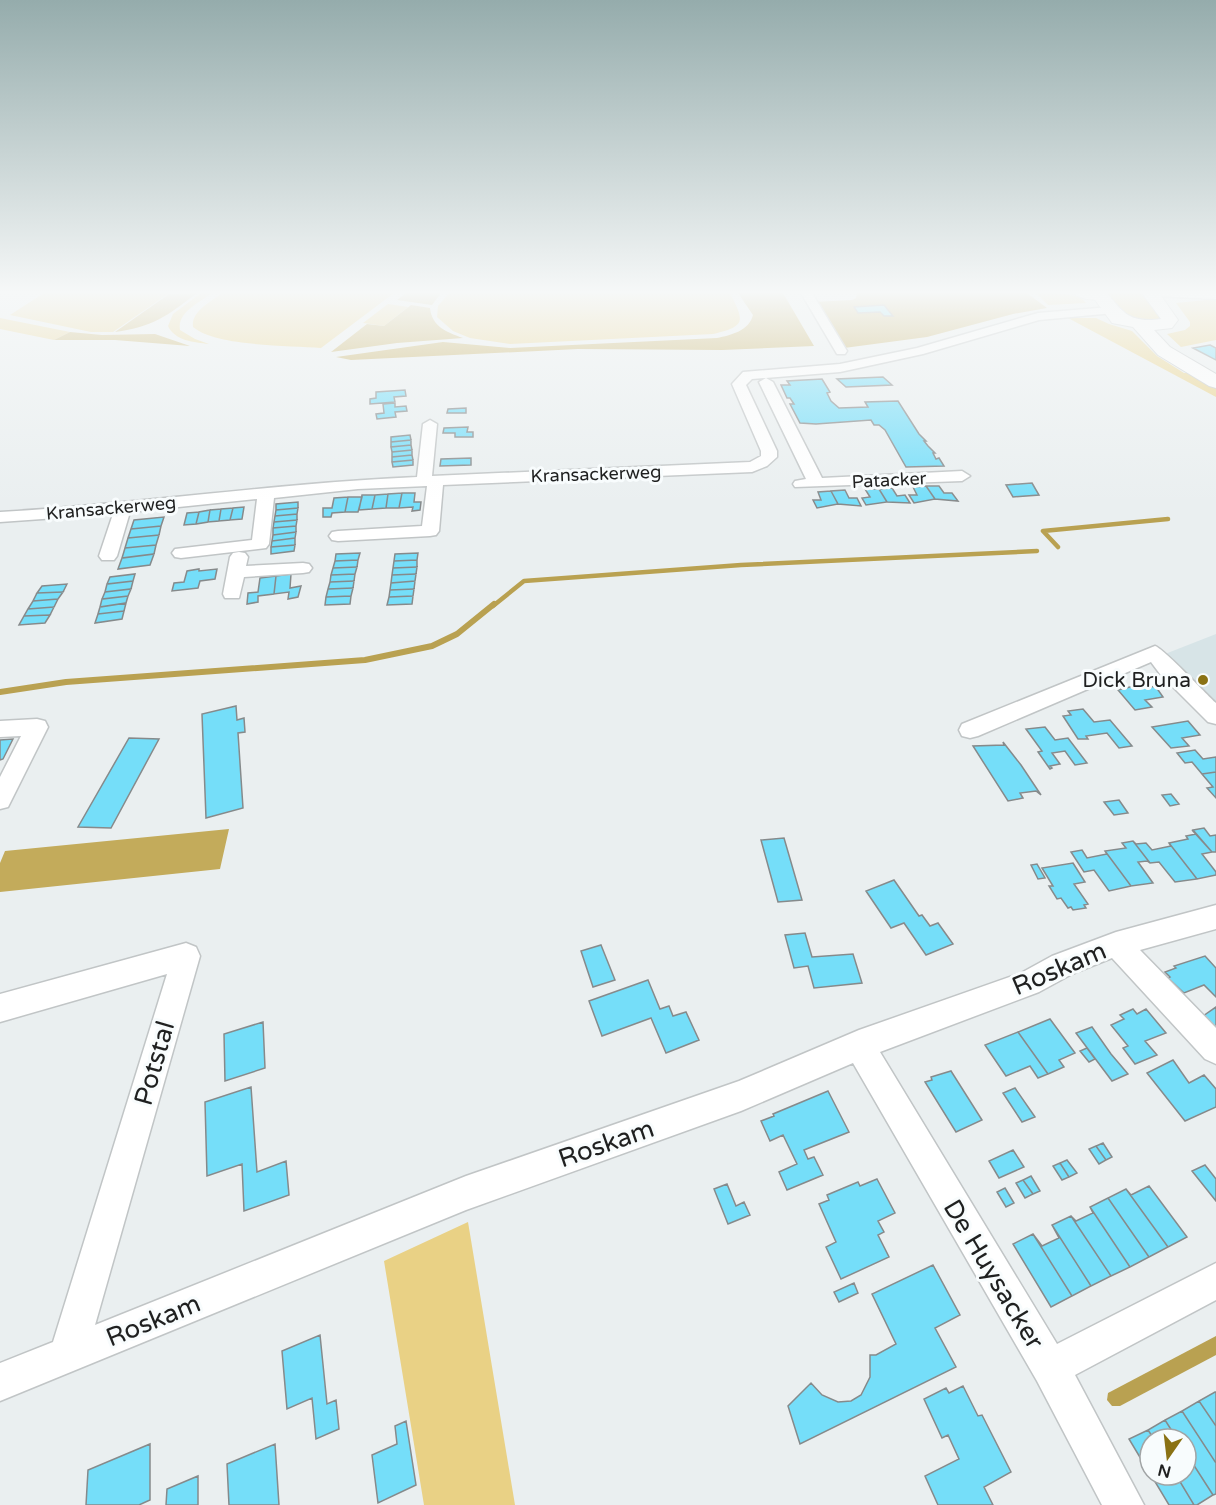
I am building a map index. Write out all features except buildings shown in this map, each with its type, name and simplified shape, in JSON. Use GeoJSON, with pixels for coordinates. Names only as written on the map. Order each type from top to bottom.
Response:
{"type":"FeatureCollection","features":[{"type":"Feature","properties":{"kind":"main road"},"geometry":{"type":"LineString","coordinates":[[1185,363],[1216,382]]}},
{"type":"Feature","properties":{"kind":"main road"},"geometry":{"type":"LineString","coordinates":[[1202,363],[1216,372]]}},
{"type":"Feature","properties":{"kind":"street","name":"Kransackerweg"},"geometry":{"type":"LineString","coordinates":[[0,518],[358,484],[752,467],[769,458],[769,451],[739,384],[748,375],[840,369],[865,363]]}},
{"type":"Feature","properties":{"kind":"street","name":"Patacker"},"geometry":{"type":"LineString","coordinates":[[766,382],[788,426],[809,484],[962,476]]}},
{"type":"Feature","properties":{"kind":"street"},"geometry":{"type":"LineString","coordinates":[[338,536],[430,531],[430,424]]}},
{"type":"Feature","properties":{"kind":"street"},"geometry":{"type":"LineString","coordinates":[[759,427],[788,426]]}},
{"type":"Feature","properties":{"kind":"street"},"geometry":{"type":"LineString","coordinates":[[181,553],[260,544],[266,493]]}},
{"type":"Feature","properties":{"kind":"street"},"geometry":{"type":"LineString","coordinates":[[108,556],[123,508]]}},
{"type":"Feature","properties":{"kind":"street"},"geometry":{"type":"LineString","coordinates":[[232,594],[241,546]]}},
{"type":"Feature","properties":{"kind":"street"},"geometry":{"type":"LineString","coordinates":[[237,572],[303,568]]}},
{"type":"Feature","properties":{"kind":"street"},"geometry":{"type":"LineString","coordinates":[[970,730],[1155,653],[1167,669],[1216,716]]}},
{"type":"Feature","properties":{"kind":"street"},"geometry":{"type":"LineString","coordinates":[[0,729],[37,727],[0,800]]}},
{"type":"Feature","properties":{"kind":"street","name":"Roskam"},"geometry":{"type":"LineString","coordinates":[[0,1382],[466,1193],[741,1096],[859,1046],[1029,983],[1062,965],[1116,944],[1216,917]]}},
{"type":"Feature","properties":{"kind":"street"},"geometry":{"type":"LineString","coordinates":[[1116,944],[1216,1049]]}},
{"type":"Feature","properties":{"kind":"street","name":"Potstal"},"geometry":{"type":"LineString","coordinates":[[0,1008],[186,956],[68,1354]]}},
{"type":"Feature","properties":{"kind":"street","name":"De Huysacker"},"geometry":{"type":"LineString","coordinates":[[859,1046],[1050,1368],[1124,1505]]}},
{"type":"Feature","properties":{"kind":"street"},"geometry":{"type":"LineString","coordinates":[[1050,1368],[1216,1281]]}},
{"type":"Feature","properties":{"kind":"shaded area"},"geometry":{"type":"Polygon","coordinates":[[[1153,363],[1168,363],[1184,373],[1216,385],[1216,397],[1153,363]]]}},
{"type":"Feature","properties":{"kind":"shaded area","name":"Dick Bruna"},"geometry":{"type":"Polygon","coordinates":[[[1216,634],[1216,706],[1165,654],[1216,634]]]}},
{"type":"Feature","properties":{"kind":"shaded area"},"geometry":{"type":"Polygon","coordinates":[[[229,829],[220,869],[0,892],[0,863],[5,851],[229,829]]]}},
{"type":"Feature","properties":{"kind":"shaded area"},"geometry":{"type":"Polygon","coordinates":[[[468,1222],[515,1505],[424,1505],[384,1261],[468,1222]]]}},
{"type":"Feature","properties":{"kind":"shaded area"},"geometry":{"type":"Polygon","coordinates":[[[1216,1336],[1216,1355],[1120,1406],[1112,1406],[1107,1400],[1108,1393],[1216,1336]]]}},
{"type":"Feature","properties":{"kind":"waterway"},"geometry":{"type":"LineString","coordinates":[[1058,547],[1043,531],[1168,519]]}},
{"type":"Feature","properties":{"kind":"waterway"},"geometry":{"type":"LineString","coordinates":[[493,606],[524,581],[741,565],[1037,551]]}},
{"type":"Feature","properties":{"kind":"waterway"},"geometry":{"type":"LineString","coordinates":[[0,692],[66,682],[365,660],[432,646],[457,634],[494,604]]}},
{"type":"Feature","properties":{"kind":"place","name":"Dick Bruna"},"geometry":{"type":"Point","coordinates":[1203,680]}}]}
